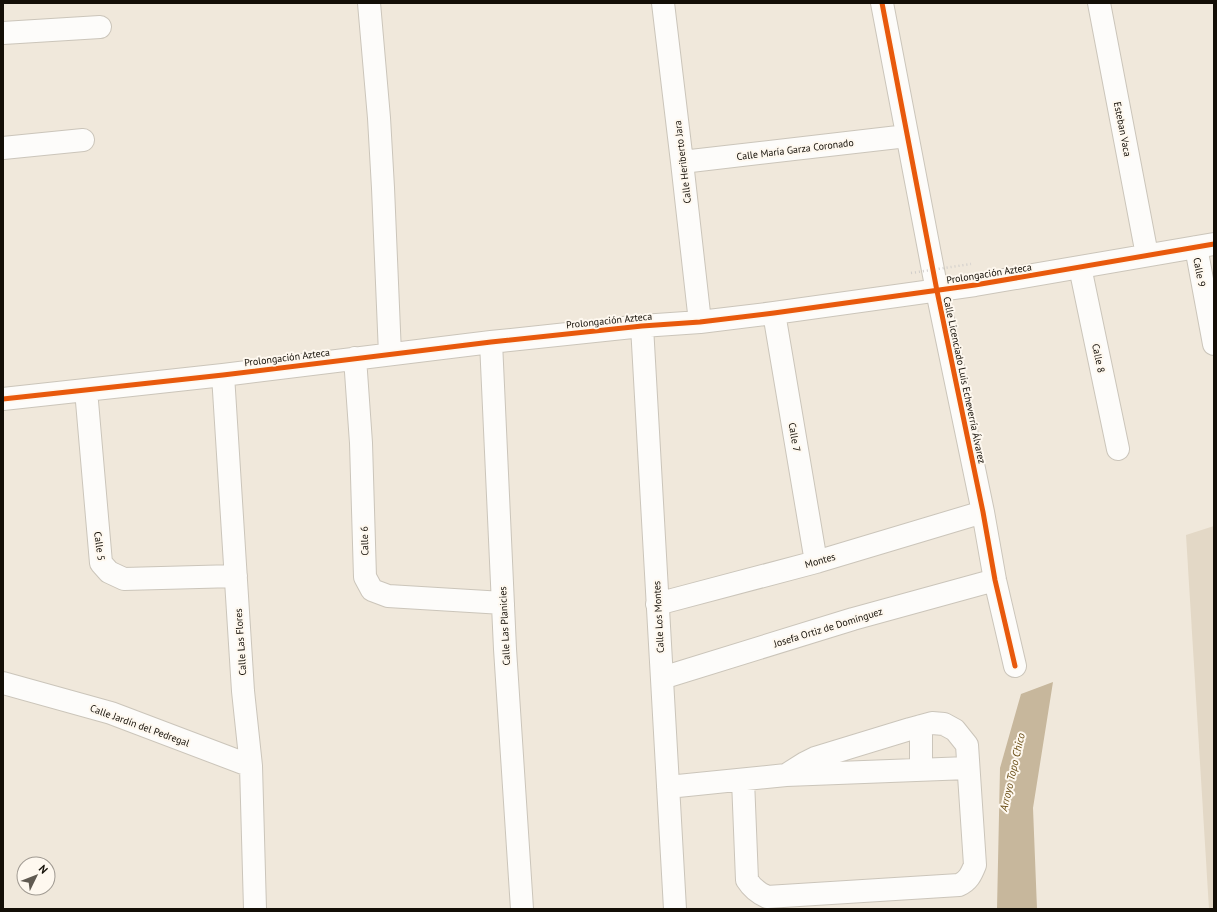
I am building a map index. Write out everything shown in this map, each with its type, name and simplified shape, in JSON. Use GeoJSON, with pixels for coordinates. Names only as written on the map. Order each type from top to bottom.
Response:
{"type":"FeatureCollection","features":[{"type":"Feature","properties":{"kind":"street"},"geometry":{"type":"LineString","coordinates":[[369,3],[379,118],[390,354]]}},
{"type":"Feature","properties":{"kind":"street","name":"Calle Heriberto Jara"},"geometry":{"type":"LineString","coordinates":[[662,3],[700,322]]}},
{"type":"Feature","properties":{"kind":"street","name":"Calle Licenciado Luis Echeverría Álvarez"},"geometry":{"type":"LineString","coordinates":[[882,3],[937,291],[983,512],[995,580],[1015,666]]}},
{"type":"Feature","properties":{"kind":"street","name":"Esteban Vaca"},"geometry":{"type":"LineString","coordinates":[[1099,3],[1147,255]]}},
{"type":"Feature","properties":{"kind":"street"},"geometry":{"type":"LineString","coordinates":[[3,33],[100,27]]}},
{"type":"Feature","properties":{"kind":"street","name":"Calle María Garza Coronado"},"geometry":{"type":"LineString","coordinates":[[682,162],[907,136]]}},
{"type":"Feature","properties":{"kind":"street"},"geometry":{"type":"LineString","coordinates":[[3,148],[83,140]]}},
{"type":"Feature","properties":{"kind":"street","name":"Prolongación Azteca"},"geometry":{"type":"LineString","coordinates":[[3,400],[491,342],[642,326],[700,322],[774,313],[937,291],[1205,246]]}},
{"type":"Feature","properties":{"kind":"street","name":"Calle 9"},"geometry":{"type":"LineString","coordinates":[[1205,246],[1214,344]]}},
{"type":"Feature","properties":{"kind":"street","name":"Calle 8"},"geometry":{"type":"LineString","coordinates":[[1080,267],[1118,449]]}},
{"type":"Feature","properties":{"kind":"street","name":"Calle 7"},"geometry":{"type":"LineString","coordinates":[[774,313],[816,562]]}},
{"type":"Feature","properties":{"kind":"street","name":"Calle Los Montes"},"geometry":{"type":"LineString","coordinates":[[642,326],[675,909]]}},
{"type":"Feature","properties":{"kind":"street","name":"Calle Las Planicies"},"geometry":{"type":"LineString","coordinates":[[491,342],[503,603],[522,909]]}},
{"type":"Feature","properties":{"kind":"street","name":"Calle 6"},"geometry":{"type":"LineString","coordinates":[[355,358],[361,443],[365,577],[372,590],[388,596],[503,603]]}},
{"type":"Feature","properties":{"kind":"street","name":"Calle Las Flores"},"geometry":{"type":"LineString","coordinates":[[223,375],[243,691],[251,766],[255,909]]}},
{"type":"Feature","properties":{"kind":"street","name":"Calle 5"},"geometry":{"type":"LineString","coordinates":[[86,390],[101,563],[109,572],[124,579],[236,576]]}},
{"type":"Feature","properties":{"kind":"street","name":"Montes"},"geometry":{"type":"LineString","coordinates":[[657,604],[816,562],[983,512]]}},
{"type":"Feature","properties":{"kind":"street","name":"Josefa Ortiz de Domínguez"},"geometry":{"type":"LineString","coordinates":[[662,678],[853,619],[995,580]]}},
{"type":"Feature","properties":{"kind":"street","name":"Calle Jardín del Pedregal"},"geometry":{"type":"LineString","coordinates":[[3,683],[111,713],[251,766]]}},
{"type":"Feature","properties":{"kind":"street"},"geometry":{"type":"LineString","coordinates":[[743,780],[747,880],[751,887],[766,897],[959,885],[970,877],[975,865],[967,745],[955,730],[944,724],[932,723],[815,758],[804,763],[786,776]]}},
{"type":"Feature","properties":{"kind":"street"},"geometry":{"type":"LineString","coordinates":[[921,726],[921,769]]}},
{"type":"Feature","properties":{"kind":"street"},"geometry":{"type":"LineString","coordinates":[[668,787],[786,776],[968,768]]}},
{"type":"Feature","properties":{"kind":"path"},"geometry":{"type":"LineString","coordinates":[[911,273],[971,264]]}},
{"type":"Feature","properties":{"kind":"shaded area"},"geometry":{"type":"Polygon","coordinates":[[[1214,526],[1214,909],[1209,909],[1186,535],[1214,526]]]}},
{"type":"Feature","properties":{"kind":"water","name":"Arroyo Topo Chico"},"geometry":{"type":"Polygon","coordinates":[[[1053,682],[1033,808],[1037,909],[997,909],[1000,768],[1021,694],[1053,682]]]}},
{"type":"Feature","properties":{"kind":"cycle path"},"geometry":{"type":"LineString","coordinates":[[882,3],[937,291],[983,512],[995,580],[1015,666]]}},
{"type":"Feature","properties":{"kind":"cycle path"},"geometry":{"type":"LineString","coordinates":[[3,399],[223,375],[491,342],[642,326],[700,322],[774,313],[975,285],[1214,244]]}}]}
